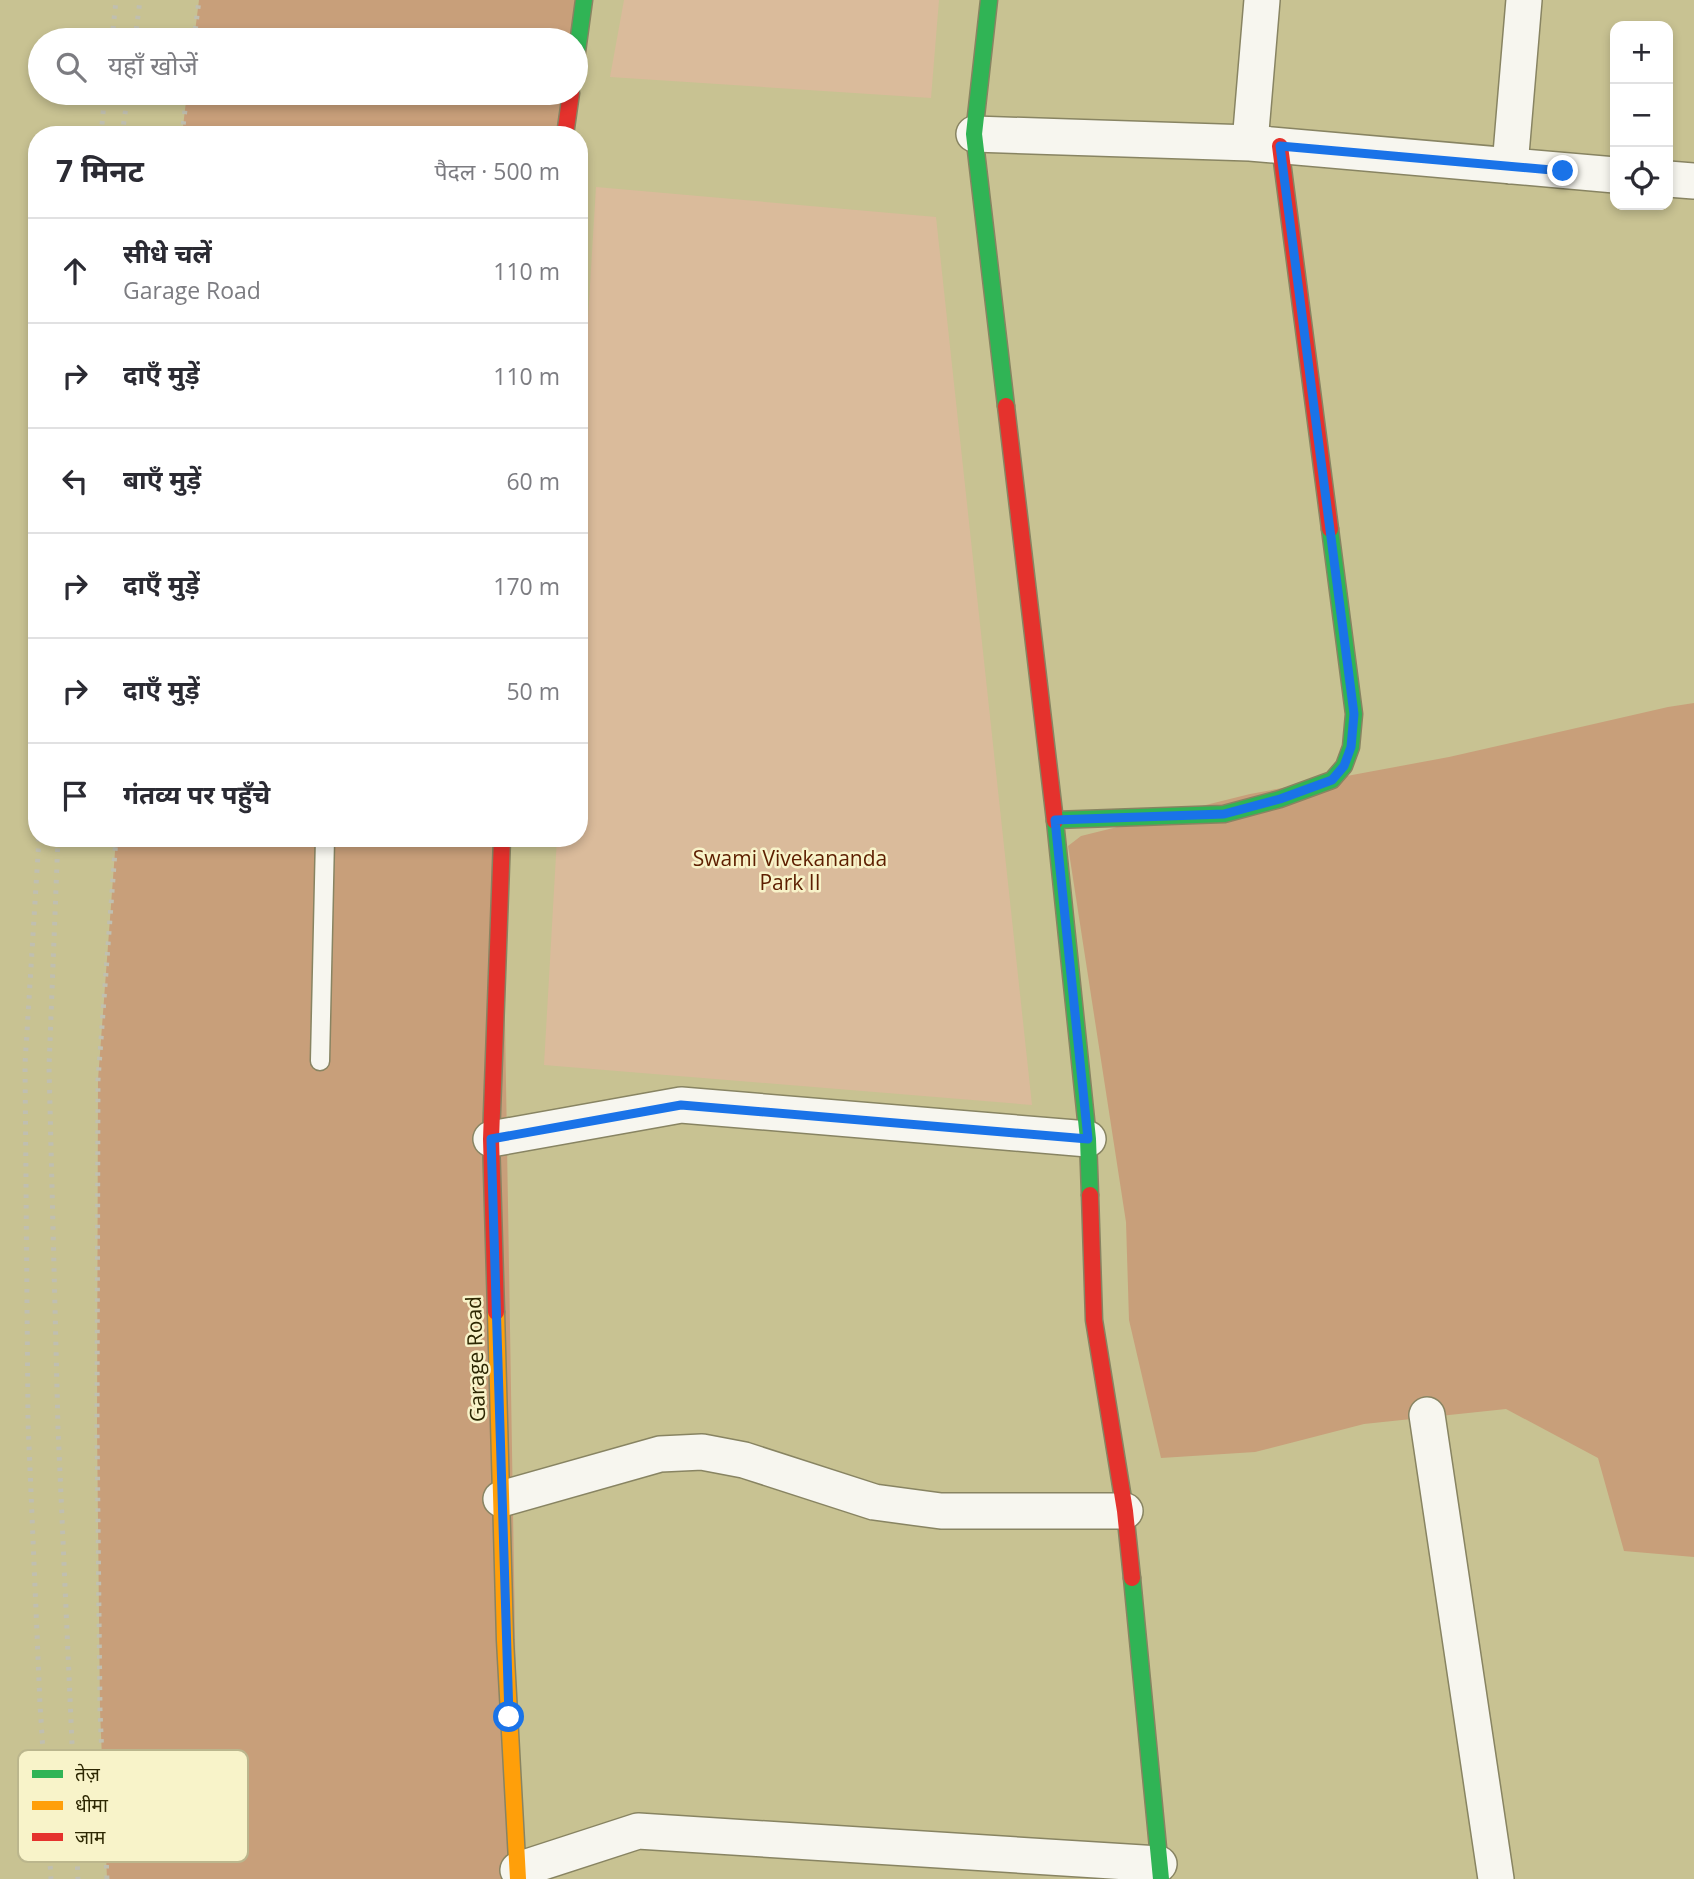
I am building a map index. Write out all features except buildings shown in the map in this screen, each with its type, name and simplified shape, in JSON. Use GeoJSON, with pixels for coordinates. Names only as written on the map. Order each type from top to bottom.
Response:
{"type":"FeatureCollection","features":[{"type":"Feature","properties":{"kind":"street"},"geometry":{"type":"LineString","coordinates":[[580,28],[584,0]]}},
{"type":"Feature","properties":{"kind":"street"},"geometry":{"type":"LineString","coordinates":[[518,1874],[638,1832],[1160,1872],[1125,1511],[1094,1320],[1088,1139],[1055,820],[974,134],[989,0]]}},
{"type":"Feature","properties":{"kind":"street"},"geometry":{"type":"LineString","coordinates":[[1055,820],[1224,814],[1255,807],[1332,780],[1344,766],[1351,747],[1354,714],[1265,144],[1262,0]]}},
{"type":"Feature","properties":{"kind":"street"},"geometry":{"type":"LineString","coordinates":[[1510,166],[1524,0]]}},
{"type":"Feature","properties":{"kind":"street"},"geometry":{"type":"LineString","coordinates":[[566,126],[569,105]]}},
{"type":"Feature","properties":{"kind":"street"},"geometry":{"type":"LineString","coordinates":[[974,134],[1265,144],[1610,175]]}},
{"type":"Feature","properties":{"kind":"street"},"geometry":{"type":"LineString","coordinates":[[1673,179],[1694,181]]}},
{"type":"Feature","properties":{"kind":"street","name":"Garage Road"},"geometry":{"type":"LineString","coordinates":[[497,847],[491,1139],[505,1640],[518,1874]]}},
{"type":"Feature","properties":{"kind":"street"},"geometry":{"type":"LineString","coordinates":[[491,1139],[681,1105],[1088,1139]]}},
{"type":"Feature","properties":{"kind":"street"},"geometry":{"type":"LineString","coordinates":[[1427,1415],[1496,1879]]}},
{"type":"Feature","properties":{"kind":"street"},"geometry":{"type":"LineString","coordinates":[[501,1499],[660,1454],[702,1452],[744,1460],[874,1502],[941,1511],[1125,1511]]}},
{"type":"Feature","properties":{"kind":"lane"},"geometry":{"type":"LineString","coordinates":[[320,1061],[325,847]]}},
{"type":"Feature","properties":{"kind":"green space"},"geometry":{"type":"Polygon","coordinates":[[[624,0],[939,0],[931,98],[610,77],[624,0]]]}},
{"type":"Feature","properties":{"kind":"green space","name":"Swami Vivekananda Park II"},"geometry":{"type":"Polygon","coordinates":[[[596,187],[936,217],[1032,1105],[544,1065],[556,847],[588,847],[588,318],[596,187]]]}},
{"type":"Feature","properties":{"kind":"shaded area"},"geometry":{"type":"Polygon","coordinates":[[[199,0],[588,0],[580,28],[196,28],[199,0]]]}},
{"type":"Feature","properties":{"kind":"shaded area"},"geometry":{"type":"Polygon","coordinates":[[[186,105],[570,105],[567,126],[183,126],[186,105]]]}},
{"type":"Feature","properties":{"kind":"shaded area"},"geometry":{"type":"Polygon","coordinates":[[[1694,703],[1694,1557],[1624,1551],[1598,1458],[1506,1409],[1364,1424],[1255,1452],[1161,1458],[1129,1320],[1126,1222],[1068,846],[1081,836],[1250,794],[1449,757],[1694,703]]]}},
{"type":"Feature","properties":{"kind":"shaded area"},"geometry":{"type":"Polygon","coordinates":[[[115,847],[502,847],[519,1879],[107,1879],[106,1862],[248,1862],[248,1750],[102,1750],[97,1426],[98,1080],[115,847]]]}},
{"type":"Feature","properties":{"kind":"railway"},"geometry":{"type":"LineString","coordinates":[[113,28],[116,0]]}},
{"type":"Feature","properties":{"kind":"railway"},"geometry":{"type":"LineString","coordinates":[[136,28],[140,0]]}},
{"type":"Feature","properties":{"kind":"railway"},"geometry":{"type":"LineString","coordinates":[[196,28],[199,0]]}},
{"type":"Feature","properties":{"kind":"railway"},"geometry":{"type":"LineString","coordinates":[[102,126],[104,105]]}},
{"type":"Feature","properties":{"kind":"railway"},"geometry":{"type":"LineString","coordinates":[[123,126],[126,105]]}},
{"type":"Feature","properties":{"kind":"railway"},"geometry":{"type":"LineString","coordinates":[[183,126],[186,105]]}},
{"type":"Feature","properties":{"kind":"railway"},"geometry":{"type":"LineString","coordinates":[[38,847],[25,1064],[28,1422],[43,1750]]}},
{"type":"Feature","properties":{"kind":"railway"},"geometry":{"type":"LineString","coordinates":[[58,847],[49,1067],[58,1428],[72,1750]]}},
{"type":"Feature","properties":{"kind":"railway"},"geometry":{"type":"LineString","coordinates":[[102,1750],[97,1426],[98,1080],[115,847]]}},
{"type":"Feature","properties":{"kind":"railway"},"geometry":{"type":"LineString","coordinates":[[50,1862],[51,1879]]}},
{"type":"Feature","properties":{"kind":"railway"},"geometry":{"type":"LineString","coordinates":[[77,1862],[78,1879]]}},
{"type":"Feature","properties":{"kind":"railway"},"geometry":{"type":"LineString","coordinates":[[106,1862],[107,1879]]}},
{"type":"Feature","properties":{"kind":"traffic: fast"},"geometry":{"type":"LineString","coordinates":[[580,28],[584,0]]}},
{"type":"Feature","properties":{"kind":"traffic: fast"},"geometry":{"type":"LineString","coordinates":[[989,0],[974,134],[1006,406]]}},
{"type":"Feature","properties":{"kind":"traffic: fast"},"geometry":{"type":"LineString","coordinates":[[1055,820],[1224,814],[1280,799],[1332,780],[1344,766],[1351,747],[1354,714],[1330,529]]}},
{"type":"Feature","properties":{"kind":"traffic: fast"},"geometry":{"type":"LineString","coordinates":[[1055,821],[1088,1139],[1090,1195]]}},
{"type":"Feature","properties":{"kind":"traffic: fast"},"geometry":{"type":"LineString","coordinates":[[1132,1578],[1161,1879]]}},
{"type":"Feature","properties":{"kind":"traffic: slow"},"geometry":{"type":"LineString","coordinates":[[496,1312],[505,1640],[518,1879]]}},
{"type":"Feature","properties":{"kind":"traffic: jam"},"geometry":{"type":"LineString","coordinates":[[566,126],[569,105]]}},
{"type":"Feature","properties":{"kind":"traffic: jam"},"geometry":{"type":"LineString","coordinates":[[1280,146],[1330,529]]}},
{"type":"Feature","properties":{"kind":"traffic: jam"},"geometry":{"type":"LineString","coordinates":[[1006,406],[1055,821]]}},
{"type":"Feature","properties":{"kind":"traffic: jam"},"geometry":{"type":"LineString","coordinates":[[496,1312],[491,1139],[502,847]]}},
{"type":"Feature","properties":{"kind":"traffic: jam"},"geometry":{"type":"LineString","coordinates":[[1090,1195],[1094,1320],[1125,1511],[1132,1578]]}},
{"type":"Feature","properties":{"kind":"route"},"geometry":{"type":"LineString","coordinates":[[509,1717],[491,1139],[681,1105],[1088,1139],[1055,820],[1224,814],[1255,807],[1332,780],[1344,766],[1351,747],[1354,714],[1280,146],[1563,171]]}}]}
